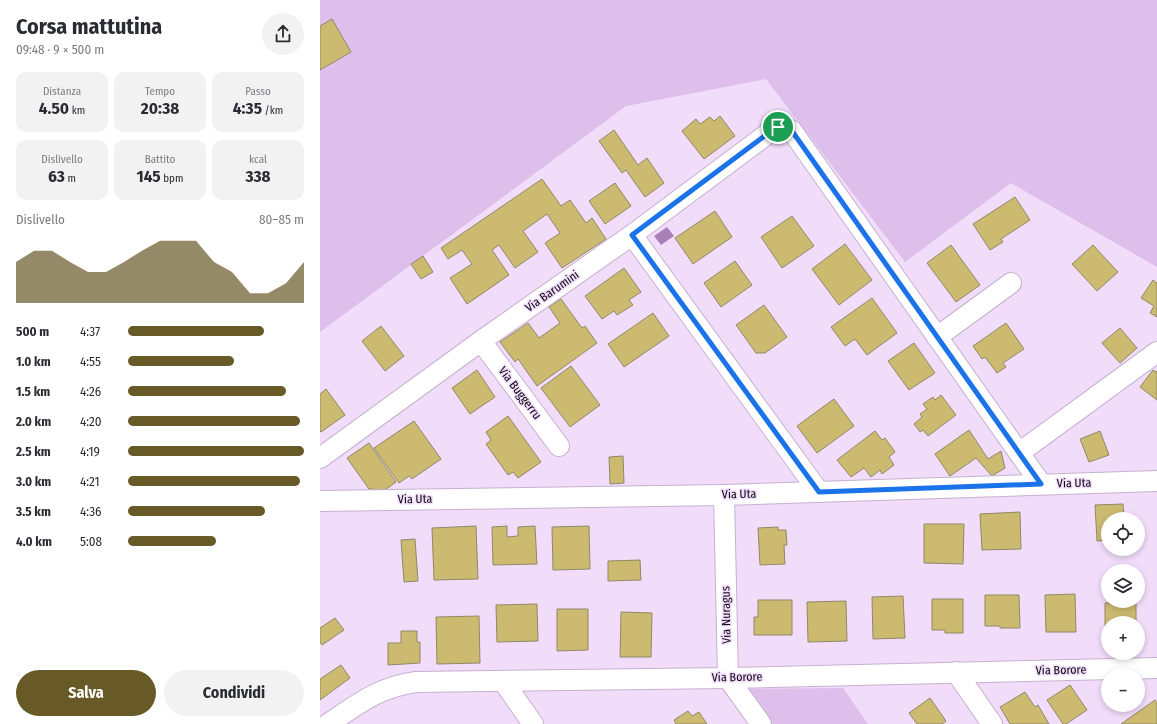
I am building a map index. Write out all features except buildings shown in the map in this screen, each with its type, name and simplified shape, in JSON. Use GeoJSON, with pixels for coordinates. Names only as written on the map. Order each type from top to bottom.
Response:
{"type":"FeatureCollection","features":[{"type":"Feature","properties":{"kind":"street","name":"Via Barumini"},"geometry":{"type":"LineString","coordinates":[[320,458],[481,341],[632,235],[774,129],[783,126],[792,131],[937,337]]}},
{"type":"Feature","properties":{"kind":"street"},"geometry":{"type":"LineString","coordinates":[[632,235],[819,492]]}},
{"type":"Feature","properties":{"kind":"street"},"geometry":{"type":"LineString","coordinates":[[1011,283],[937,337],[1041,484]]}},
{"type":"Feature","properties":{"kind":"street","name":"Via Buggerru"},"geometry":{"type":"LineString","coordinates":[[481,341],[559,446]]}},
{"type":"Feature","properties":{"kind":"street"},"geometry":{"type":"LineString","coordinates":[[1019,453],[1157,352]]}},
{"type":"Feature","properties":{"kind":"street","name":"Via Uta"},"geometry":{"type":"LineString","coordinates":[[320,500],[724,495],[1157,481]]}},
{"type":"Feature","properties":{"kind":"street","name":"Via Nuragus"},"geometry":{"type":"LineString","coordinates":[[724,495],[728,678]]}},
{"type":"Feature","properties":{"kind":"street","name":"Via Borore"},"geometry":{"type":"LineString","coordinates":[[328,724],[372,695],[400,685],[420,682],[728,678],[1157,668]]}},
{"type":"Feature","properties":{"kind":"street"},"geometry":{"type":"LineString","coordinates":[[956,672],[992,724]]}},
{"type":"Feature","properties":{"kind":"street"},"geometry":{"type":"LineString","coordinates":[[728,678],[761,724]]}},
{"type":"Feature","properties":{"kind":"street"},"geometry":{"type":"LineString","coordinates":[[503,681],[533,724]]}},
{"type":"Feature","properties":{"kind":"shaded area"},"geometry":{"type":"Polygon","coordinates":[[[320,0],[1157,0],[1157,267],[1011,183],[905,262],[766,79],[626,106],[320,332],[320,0]]]}},
{"type":"Feature","properties":{"kind":"shaded area"},"geometry":{"type":"Polygon","coordinates":[[[667,227],[674,236],[661,245],[654,236],[667,227]]]}},
{"type":"Feature","properties":{"kind":"shaded area"},"geometry":{"type":"Polygon","coordinates":[[[843,688],[868,724],[769,724],[745,689],[843,688]]]}},
{"type":"Feature","properties":{"kind":"route"},"geometry":{"type":"LineString","coordinates":[[783,126],[792,131],[1041,484],[819,492],[632,235],[778,127],[783,126]]}}]}
